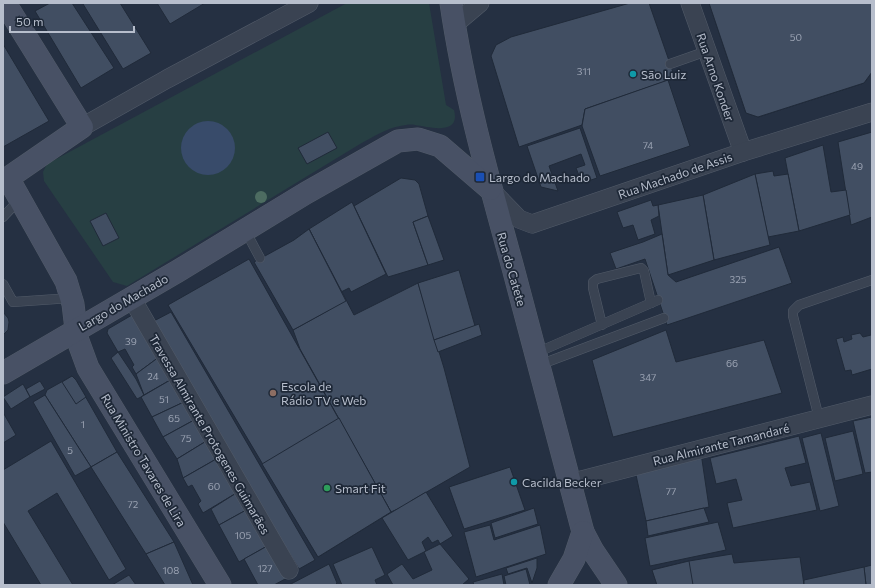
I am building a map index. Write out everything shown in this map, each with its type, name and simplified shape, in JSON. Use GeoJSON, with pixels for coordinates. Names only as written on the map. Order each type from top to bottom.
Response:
{"type":"FeatureCollection","features":[{"type":"Feature","properties":{"kind":"main road"},"geometry":{"type":"LineString","coordinates":[[5,3],[82,127]]}},
{"type":"Feature","properties":{"kind":"main road","name":"Rua do Catete"},"geometry":{"type":"LineString","coordinates":[[451,3],[454,25],[490,189],[583,532],[593,551],[616,585]]}},
{"type":"Feature","properties":{"kind":"main road","name":"Largo do Machado"},"geometry":{"type":"LineString","coordinates":[[82,127],[5,179],[62,273],[72,301],[76,332],[105,312],[306,193],[398,141],[418,139],[440,146],[490,189]]}},
{"type":"Feature","properties":{"kind":"main road"},"geometry":{"type":"LineString","coordinates":[[54,344],[64,332],[72,301]]}},
{"type":"Feature","properties":{"kind":"main road"},"geometry":{"type":"LineString","coordinates":[[88,368],[93,333],[105,312]]}},
{"type":"Feature","properties":{"kind":"main road"},"geometry":{"type":"LineString","coordinates":[[3,373],[76,332]]}},
{"type":"Feature","properties":{"kind":"main road","name":"Rua Ministro Tavares de Lira"},"geometry":{"type":"LineString","coordinates":[[76,332],[88,368],[220,585]]}},
{"type":"Feature","properties":{"kind":"main road"},"geometry":{"type":"LineString","coordinates":[[559,585],[574,558],[583,532]]}},
{"type":"Feature","properties":{"kind":"street","name":"Largo do Machado"},"geometry":{"type":"LineString","coordinates":[[82,127],[167,79],[309,3]]}},
{"type":"Feature","properties":{"kind":"street"},"geometry":{"type":"LineString","coordinates":[[454,25],[480,3]]}},
{"type":"Feature","properties":{"kind":"street","name":"Rua Arno Konder"},"geometry":{"type":"LineString","coordinates":[[690,3],[743,152]]}},
{"type":"Feature","properties":{"kind":"street","name":"Rua Machado de Assis"},"geometry":{"type":"LineString","coordinates":[[490,189],[519,219],[532,224],[743,152],[872,112]]}},
{"type":"Feature","properties":{"kind":"street","name":"Travessa Almirante Protogenes Guimarães"},"geometry":{"type":"LineString","coordinates":[[132,297],[289,570]]}},
{"type":"Feature","properties":{"kind":"street","name":"Rua Almirante Tamandaré"},"geometry":{"type":"LineString","coordinates":[[570,482],[872,405]]}},
{"type":"Feature","properties":{"kind":"lane"},"geometry":{"type":"LineString","coordinates":[[670,64],[707,52]]}},
{"type":"Feature","properties":{"kind":"lane"},"geometry":{"type":"LineString","coordinates":[[3,217],[19,200]]}},
{"type":"Feature","properties":{"kind":"lane"},"geometry":{"type":"LineString","coordinates":[[245,230],[260,258]]}},
{"type":"Feature","properties":{"kind":"lane"},"geometry":{"type":"LineString","coordinates":[[537,359],[602,325],[655,301],[644,271],[641,268],[598,279],[593,282],[593,288],[602,325]]}},
{"type":"Feature","properties":{"kind":"lane"},"geometry":{"type":"LineString","coordinates":[[819,418],[793,311],[799,305],[872,280]]}},
{"type":"Feature","properties":{"kind":"lane"},"geometry":{"type":"LineString","coordinates":[[3,284],[13,302],[72,301]]}},
{"type":"Feature","properties":{"kind":"lane"},"geometry":{"type":"LineString","coordinates":[[537,359],[664,318]]}},
{"type":"Feature","properties":{"kind":"green space"},"geometry":{"type":"Polygon","coordinates":[[[347,3],[429,3],[446,105],[454,110],[455,118],[453,124],[442,128],[408,125],[395,127],[384,131],[360,144],[127,286],[113,282],[44,181],[43,172],[47,164],[347,3]]]}},
{"type":"Feature","properties":{"kind":"water"},"geometry":{"type":"Polygon","coordinates":[[[203,121],[213,121],[223,125],[231,133],[235,143],[235,153],[231,163],[223,171],[213,175],[203,175],[193,171],[185,163],[181,153],[181,143],[185,133],[193,125],[203,121]]]}},
{"type":"Feature","properties":{"kind":"building"},"geometry":{"type":"Polygon","coordinates":[[[50,3],[72,3],[114,68],[81,88],[35,11],[50,3]]]}},
{"type":"Feature","properties":{"kind":"building"},"geometry":{"type":"Polygon","coordinates":[[[120,3],[151,53],[123,69],[83,4],[120,3]]]}},
{"type":"Feature","properties":{"kind":"building"},"geometry":{"type":"Polygon","coordinates":[[[157,3],[205,3],[170,24],[157,3]]]}},
{"type":"Feature","properties":{"kind":"building"},"geometry":{"type":"Polygon","coordinates":[[[630,3],[649,3],[675,78],[585,109],[582,125],[519,147],[491,56],[496,45],[511,37],[630,3]]]}},
{"type":"Feature","properties":{"kind":"building"},"geometry":{"type":"Polygon","coordinates":[[[709,3],[820,3],[823,38],[746,66],[761,108],[850,76],[867,48],[864,3],[872,3],[872,72],[864,83],[758,117],[746,113],[709,3]]]}},
{"type":"Feature","properties":{"kind":"building"},"geometry":{"type":"Polygon","coordinates":[[[709,3],[872,3],[872,72],[864,83],[758,117],[746,113],[709,3]]]}},
{"type":"Feature","properties":{"kind":"building"},"geometry":{"type":"Polygon","coordinates":[[[3,44],[49,121],[3,147],[3,44]]]}},
{"type":"Feature","properties":{"kind":"building"},"geometry":{"type":"Polygon","coordinates":[[[668,80],[690,146],[600,176],[582,126],[585,109],[668,80]]]}},
{"type":"Feature","properties":{"kind":"building"},"geometry":{"type":"Polygon","coordinates":[[[580,128],[597,178],[582,183],[576,168],[585,165],[581,154],[549,166],[558,191],[541,187],[527,146],[580,128]]]}},
{"type":"Feature","properties":{"kind":"building"},"geometry":{"type":"Polygon","coordinates":[[[328,132],[337,148],[307,164],[298,148],[328,132]]]}},
{"type":"Feature","properties":{"kind":"building"},"geometry":{"type":"Polygon","coordinates":[[[872,132],[872,217],[851,225],[838,142],[872,132]]]}},
{"type":"Feature","properties":{"kind":"building"},"geometry":{"type":"Polygon","coordinates":[[[823,145],[831,192],[846,190],[850,215],[799,231],[785,158],[823,145]]]}},
{"type":"Feature","properties":{"kind":"building"},"geometry":{"type":"Polygon","coordinates":[[[773,171],[774,176],[788,174],[799,231],[768,237],[755,174],[773,171]]]}},
{"type":"Feature","properties":{"kind":"building"},"geometry":{"type":"Polygon","coordinates":[[[755,174],[770,245],[714,260],[703,195],[755,174]]]}},
{"type":"Feature","properties":{"kind":"building"},"geometry":{"type":"Polygon","coordinates":[[[401,178],[415,180],[419,184],[428,216],[413,222],[428,265],[388,277],[354,206],[401,178]]]}},
{"type":"Feature","properties":{"kind":"building"},"geometry":{"type":"Polygon","coordinates":[[[703,195],[714,260],[668,275],[658,205],[703,195]]]}},
{"type":"Feature","properties":{"kind":"building"},"geometry":{"type":"Polygon","coordinates":[[[651,200],[653,206],[658,205],[659,216],[651,220],[655,234],[638,240],[633,225],[623,228],[617,212],[651,200]]]}},
{"type":"Feature","properties":{"kind":"building"},"geometry":{"type":"Polygon","coordinates":[[[352,202],[386,274],[351,292],[349,288],[341,292],[309,229],[352,202]]]}},
{"type":"Feature","properties":{"kind":"building"},"geometry":{"type":"Polygon","coordinates":[[[106,213],[119,238],[103,246],[90,221],[106,213]]]}},
{"type":"Feature","properties":{"kind":"building"},"geometry":{"type":"Polygon","coordinates":[[[428,216],[444,260],[428,265],[413,222],[428,216]]]}},
{"type":"Feature","properties":{"kind":"building"},"geometry":{"type":"Polygon","coordinates":[[[309,229],[354,315],[418,283],[444,368],[470,467],[411,501],[423,520],[413,527],[400,508],[391,512],[300,349],[293,330],[329,310],[294,240],[309,229]]]}},
{"type":"Feature","properties":{"kind":"building"},"geometry":{"type":"Polygon","coordinates":[[[309,229],[346,301],[293,330],[254,262],[294,240],[309,229]]]}},
{"type":"Feature","properties":{"kind":"building"},"geometry":{"type":"Polygon","coordinates":[[[662,234],[668,275],[676,282],[779,247],[792,283],[667,325],[645,259],[616,269],[610,253],[662,234]]]}},
{"type":"Feature","properties":{"kind":"building"},"geometry":{"type":"Polygon","coordinates":[[[249,259],[391,512],[318,557],[168,305],[249,259]]]}},
{"type":"Feature","properties":{"kind":"building"},"geometry":{"type":"Polygon","coordinates":[[[459,270],[475,326],[434,340],[418,283],[459,270]]]}},
{"type":"Feature","properties":{"kind":"building"},"geometry":{"type":"Polygon","coordinates":[[[3,312],[8,318],[9,322],[8,330],[3,335],[3,312]]]}},
{"type":"Feature","properties":{"kind":"building"},"geometry":{"type":"Polygon","coordinates":[[[171,312],[315,560],[299,569],[150,323],[171,312]]]}},
{"type":"Feature","properties":{"kind":"building"},"geometry":{"type":"Polygon","coordinates":[[[132,315],[159,357],[136,374],[132,367],[134,365],[125,349],[118,352],[107,333],[108,329],[132,315]]]}},
{"type":"Feature","properties":{"kind":"building"},"geometry":{"type":"Polygon","coordinates":[[[479,324],[482,335],[438,352],[434,340],[479,324]]]}},
{"type":"Feature","properties":{"kind":"building"},"geometry":{"type":"Polygon","coordinates":[[[666,330],[676,362],[764,340],[782,393],[613,437],[592,360],[666,330]]]}},
{"type":"Feature","properties":{"kind":"building"},"geometry":{"type":"Polygon","coordinates":[[[871,330],[872,369],[852,375],[851,370],[845,371],[836,339],[843,337],[844,342],[852,339],[851,335],[860,333],[863,337],[871,335],[871,330]]]}},
{"type":"Feature","properties":{"kind":"building"},"geometry":{"type":"Polygon","coordinates":[[[118,352],[136,379],[144,395],[137,399],[111,358],[118,352]]]}},
{"type":"Feature","properties":{"kind":"building"},"geometry":{"type":"Polygon","coordinates":[[[159,357],[172,379],[144,395],[136,374],[159,357]]]}},
{"type":"Feature","properties":{"kind":"building"},"geometry":{"type":"Polygon","coordinates":[[[72,376],[76,380],[117,452],[91,467],[45,395],[47,390],[72,376]]]}},
{"type":"Feature","properties":{"kind":"building"},"geometry":{"type":"Polygon","coordinates":[[[72,376],[86,397],[76,404],[62,382],[72,376]]]}},
{"type":"Feature","properties":{"kind":"building"},"geometry":{"type":"Polygon","coordinates":[[[172,379],[186,401],[152,417],[141,397],[172,379]]]}},
{"type":"Feature","properties":{"kind":"building"},"geometry":{"type":"Polygon","coordinates":[[[40,381],[45,389],[30,397],[26,389],[40,381]]]}},
{"type":"Feature","properties":{"kind":"building"},"geometry":{"type":"Polygon","coordinates":[[[23,384],[30,397],[11,409],[3,397],[23,384]]]}},
{"type":"Feature","properties":{"kind":"building"},"geometry":{"type":"Polygon","coordinates":[[[45,395],[91,467],[75,476],[33,402],[45,395]]]}},
{"type":"Feature","properties":{"kind":"building"},"geometry":{"type":"Polygon","coordinates":[[[186,401],[196,419],[163,437],[152,417],[186,401]]]}},
{"type":"Feature","properties":{"kind":"building"},"geometry":{"type":"Polygon","coordinates":[[[4,414],[16,435],[3,443],[3,415],[4,414]]]}},
{"type":"Feature","properties":{"kind":"building"},"geometry":{"type":"Polygon","coordinates":[[[872,417],[872,472],[865,473],[853,421],[872,417]]]}},
{"type":"Feature","properties":{"kind":"building","name":"Smart Fit"},"geometry":{"type":"Polygon","coordinates":[[[339,418],[391,512],[318,557],[262,464],[339,418]]]}},
{"type":"Feature","properties":{"kind":"building"},"geometry":{"type":"Polygon","coordinates":[[[196,419],[208,440],[177,459],[163,437],[196,419]]]}},
{"type":"Feature","properties":{"kind":"building"},"geometry":{"type":"Polygon","coordinates":[[[853,431],[863,474],[835,481],[825,438],[853,431]]]}},
{"type":"Feature","properties":{"kind":"building"},"geometry":{"type":"Polygon","coordinates":[[[821,433],[839,506],[820,511],[802,438],[821,433]]]}},
{"type":"Feature","properties":{"kind":"building"},"geometry":{"type":"Polygon","coordinates":[[[799,436],[806,463],[785,468],[791,486],[810,482],[817,510],[733,528],[727,503],[742,500],[736,479],[716,484],[710,458],[799,436]]]}},
{"type":"Feature","properties":{"kind":"building"},"geometry":{"type":"Polygon","coordinates":[[[208,440],[218,458],[183,478],[177,459],[208,440]]]}},
{"type":"Feature","properties":{"kind":"building"},"geometry":{"type":"Polygon","coordinates":[[[51,441],[126,569],[109,580],[57,493],[28,511],[73,585],[41,585],[3,522],[3,470],[51,441]]]}},
{"type":"Feature","properties":{"kind":"building"},"geometry":{"type":"Polygon","coordinates":[[[117,452],[174,542],[146,554],[91,467],[117,452]]]}},
{"type":"Feature","properties":{"kind":"building"},"geometry":{"type":"Polygon","coordinates":[[[701,453],[709,507],[646,521],[636,475],[701,453]]]}},
{"type":"Feature","properties":{"kind":"building"},"geometry":{"type":"Polygon","coordinates":[[[218,458],[238,492],[203,513],[198,504],[201,501],[192,485],[188,487],[183,478],[218,458]]]}},
{"type":"Feature","properties":{"kind":"building"},"geometry":{"type":"Polygon","coordinates":[[[510,467],[525,510],[464,529],[449,487],[510,467]]]}},
{"type":"Feature","properties":{"kind":"building"},"geometry":{"type":"Polygon","coordinates":[[[238,492],[248,509],[219,525],[211,509],[238,492]]]}},
{"type":"Feature","properties":{"kind":"building"},"geometry":{"type":"Polygon","coordinates":[[[426,492],[453,536],[440,544],[438,540],[432,543],[428,537],[422,542],[426,551],[408,560],[382,518],[426,492]]]}},
{"type":"Feature","properties":{"kind":"building"},"geometry":{"type":"Polygon","coordinates":[[[534,508],[538,524],[495,538],[491,523],[534,508]]]}},
{"type":"Feature","properties":{"kind":"building"},"geometry":{"type":"Polygon","coordinates":[[[704,508],[709,522],[648,536],[646,521],[704,508]]]}},
{"type":"Feature","properties":{"kind":"building"},"geometry":{"type":"Polygon","coordinates":[[[248,509],[269,545],[239,562],[219,525],[248,509]]]}},
{"type":"Feature","properties":{"kind":"building"},"geometry":{"type":"Polygon","coordinates":[[[718,522],[726,550],[650,566],[645,538],[718,522]]]}},
{"type":"Feature","properties":{"kind":"building"},"geometry":{"type":"Polygon","coordinates":[[[490,525],[494,540],[540,525],[546,554],[476,577],[464,532],[490,525]]]}},
{"type":"Feature","properties":{"kind":"building"},"geometry":{"type":"Polygon","coordinates":[[[174,542],[193,585],[165,585],[146,554],[174,542]]]}},
{"type":"Feature","properties":{"kind":"building"},"geometry":{"type":"Polygon","coordinates":[[[440,544],[469,579],[462,585],[393,585],[387,574],[402,564],[413,579],[432,570],[424,552],[440,544]]]}},
{"type":"Feature","properties":{"kind":"building"},"geometry":{"type":"Polygon","coordinates":[[[269,545],[287,578],[274,585],[258,585],[244,559],[269,545]]]}},
{"type":"Feature","properties":{"kind":"building"},"geometry":{"type":"Polygon","coordinates":[[[372,547],[385,575],[375,580],[377,585],[342,585],[333,564],[372,547]]]}},
{"type":"Feature","properties":{"kind":"building"},"geometry":{"type":"Polygon","coordinates":[[[732,554],[734,563],[800,557],[804,585],[657,585],[652,570],[689,561],[732,554]]]}},
{"type":"Feature","properties":{"kind":"building"},"geometry":{"type":"Polygon","coordinates":[[[537,558],[537,568],[532,583],[527,568],[508,574],[506,568],[537,558]]]}},
{"type":"Feature","properties":{"kind":"building"},"geometry":{"type":"Polygon","coordinates":[[[689,561],[693,585],[657,585],[652,570],[689,561]]]}},
{"type":"Feature","properties":{"kind":"building"},"geometry":{"type":"Polygon","coordinates":[[[329,564],[337,583],[335,585],[289,585],[329,564]]]}},
{"type":"Feature","properties":{"kind":"building"},"geometry":{"type":"Polygon","coordinates":[[[872,565],[872,585],[866,585],[864,567],[872,565]]]}},
{"type":"Feature","properties":{"kind":"building"},"geometry":{"type":"Polygon","coordinates":[[[864,567],[866,585],[804,585],[804,580],[864,567]]]}},
{"type":"Feature","properties":{"kind":"building"},"geometry":{"type":"Polygon","coordinates":[[[526,569],[530,585],[506,585],[504,576],[526,569]]]}},
{"type":"Feature","properties":{"kind":"building"},"geometry":{"type":"Polygon","coordinates":[[[502,574],[504,585],[474,585],[473,582],[502,574]]]}},
{"type":"Feature","properties":{"kind":"building"},"geometry":{"type":"Polygon","coordinates":[[[129,575],[136,585],[112,585],[129,575]]]}},
{"type":"Feature","properties":{"kind":"place","name":"São Luiz"},"geometry":{"type":"Point","coordinates":[633,74]}},
{"type":"Feature","properties":{"kind":"place","name":"Largo do Machado"},"geometry":{"type":"Point","coordinates":[480,177]}},
{"type":"Feature","properties":{"kind":"place","name":"Escola de Rádio TV e Web"},"geometry":{"type":"Point","coordinates":[273,393]}},
{"type":"Feature","properties":{"kind":"place","name":"Cacilda Becker"},"geometry":{"type":"Point","coordinates":[514,482]}},
{"type":"Feature","properties":{"kind":"place","name":"Smart Fit"},"geometry":{"type":"Point","coordinates":[327,488]}}]}
